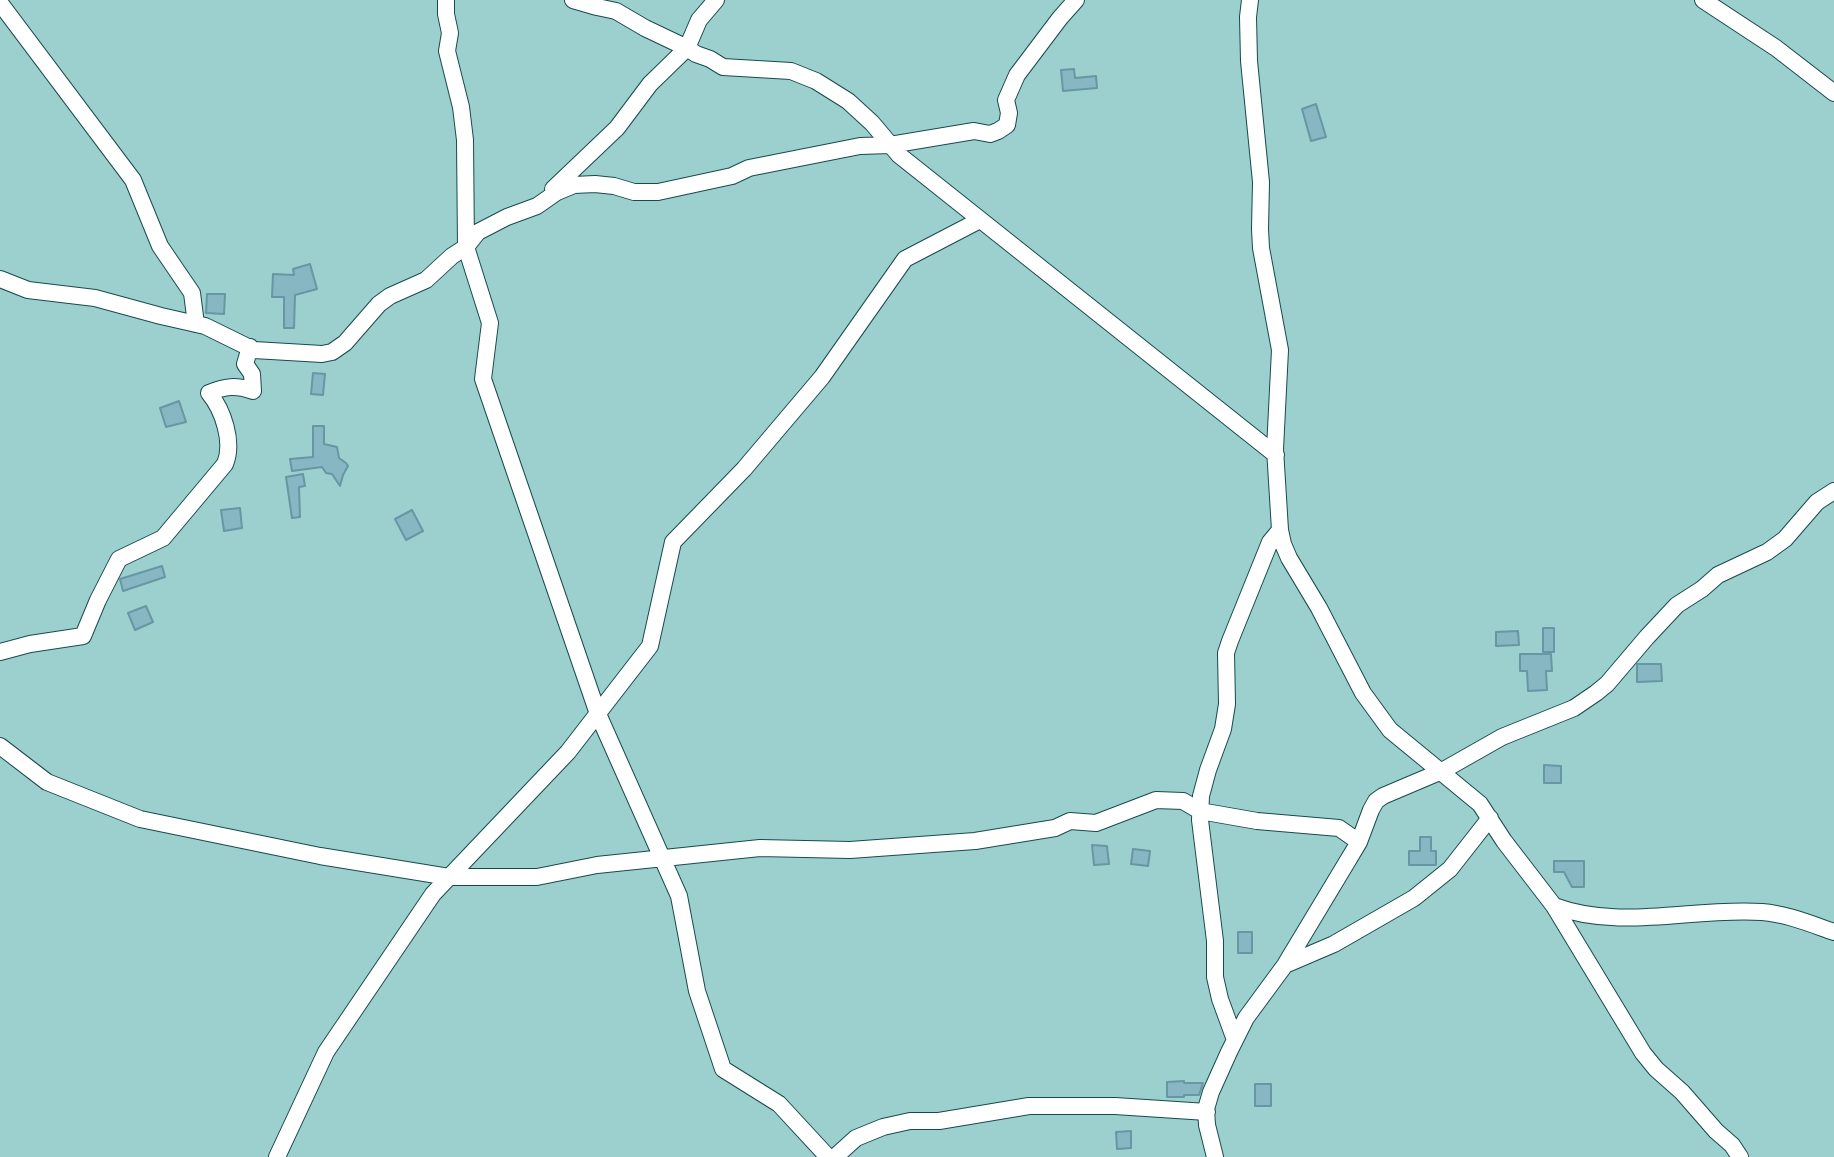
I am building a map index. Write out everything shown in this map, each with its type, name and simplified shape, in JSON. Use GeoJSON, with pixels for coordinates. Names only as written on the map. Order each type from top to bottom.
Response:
{"type":"FeatureCollection","features":[{"type":"Feature","properties":{"kind":"street"},"geometry":{"type":"LineString","coordinates":[[446,0],[450,33],[447,51],[461,107],[465,140],[466,247],[490,324],[483,379],[598,714],[679,896],[697,990],[723,1069],[779,1104],[828,1157]]}},
{"type":"Feature","properties":{"kind":"street"},"geometry":{"type":"LineString","coordinates":[[573,0],[616,11],[723,67],[791,71],[816,81],[848,102],[899,155],[1276,455]]}},
{"type":"Feature","properties":{"kind":"street"},"geometry":{"type":"LineString","coordinates":[[537,206],[617,128],[650,84],[688,48],[699,20],[716,0]]}},
{"type":"Feature","properties":{"kind":"street"},"geometry":{"type":"LineString","coordinates":[[0,279],[28,290],[95,298],[205,326],[254,350],[322,354],[332,352],[345,343],[379,304],[390,296],[426,280],[466,247],[478,232],[507,216],[537,206],[557,192],[574,185],[595,184],[634,192],[658,192],[732,176],[749,168],[860,146],[890,145],[974,131],[990,134],[998,131],[1007,125],[1009,113],[1006,100],[1017,75],[1076,0]]}},
{"type":"Feature","properties":{"kind":"street"},"geometry":{"type":"LineString","coordinates":[[1250,0],[1249,61],[1261,182],[1261,239],[1280,350],[1276,455],[1283,544],[1363,693],[1390,730],[1480,804],[1504,841],[1554,906],[1643,1054],[1732,1145],[1740,1157]]}},
{"type":"Feature","properties":{"kind":"street"},"geometry":{"type":"LineString","coordinates":[[1703,0],[1776,48],[1834,93]]}},
{"type":"Feature","properties":{"kind":"street"},"geometry":{"type":"LineString","coordinates":[[0,3],[134,180],[160,246],[192,293],[196,324]]}},
{"type":"Feature","properties":{"kind":"street"},"geometry":{"type":"LineString","coordinates":[[278,1157],[326,1052],[433,894],[568,752],[650,646],[673,542],[744,469],[822,377],[905,259],[980,220]]}},
{"type":"Feature","properties":{"kind":"street"},"geometry":{"type":"LineString","coordinates":[[0,652],[30,644],[83,636],[119,559],[163,538],[225,464],[229,455],[227,434],[218,404],[209,393],[237,386],[253,391],[252,374],[245,364],[250,348]]}},
{"type":"Feature","properties":{"kind":"street"},"geometry":{"type":"LineString","coordinates":[[1215,1157],[1207,1125],[1211,1092],[1246,1018],[1285,965],[1359,842],[1376,801],[1442,771],[1502,737],[1574,708],[1607,684],[1677,605],[1718,575],[1767,552],[1786,539],[1817,502],[1834,491]]}},
{"type":"Feature","properties":{"kind":"street"},"geometry":{"type":"LineString","coordinates":[[1235,1040],[1215,977],[1215,941],[1200,820],[1201,796],[1223,729],[1227,704],[1226,653],[1270,542],[1280,530]]}},
{"type":"Feature","properties":{"kind":"street"},"geometry":{"type":"LineString","coordinates":[[0,746],[47,782],[140,819],[320,856],[449,877],[537,877],[597,865],[760,848],[850,850],[975,841],[1055,828],[1070,821],[1096,823],[1156,800],[1183,801],[1200,811],[1257,821],[1339,828],[1359,842]]}},
{"type":"Feature","properties":{"kind":"street"},"geometry":{"type":"LineString","coordinates":[[1285,965],[1334,944],[1414,898],[1450,869],[1490,818]]}},
{"type":"Feature","properties":{"kind":"street"},"geometry":{"type":"LineString","coordinates":[[1554,906],[1601,917],[1661,918],[1719,912],[1762,912],[1784,915],[1834,932]]}},
{"type":"Feature","properties":{"kind":"street"},"geometry":{"type":"LineString","coordinates":[[835,1157],[856,1138],[883,1127],[1029,1106],[1115,1106],[1207,1112]]}},
{"type":"Feature","properties":{"kind":"building"},"geometry":{"type":"Polygon","coordinates":[[[1074,69],[1075,78],[1096,76],[1097,88],[1063,91],[1061,70],[1074,69]]]}},
{"type":"Feature","properties":{"kind":"building"},"geometry":{"type":"Polygon","coordinates":[[[1316,104],[1326,137],[1311,141],[1302,109],[1316,104]]]}},
{"type":"Feature","properties":{"kind":"building"},"geometry":{"type":"Polygon","coordinates":[[[310,264],[317,289],[295,295],[294,328],[284,328],[284,297],[272,297],[273,274],[294,275],[293,269],[310,264]]]}},
{"type":"Feature","properties":{"kind":"building"},"geometry":{"type":"Polygon","coordinates":[[[207,294],[225,294],[224,314],[206,313],[207,294]]]}},
{"type":"Feature","properties":{"kind":"building"},"geometry":{"type":"Polygon","coordinates":[[[313,373],[325,374],[323,395],[311,394],[313,373]]]}},
{"type":"Feature","properties":{"kind":"building"},"geometry":{"type":"Polygon","coordinates":[[[179,401],[186,422],[166,427],[160,408],[179,401]]]}},
{"type":"Feature","properties":{"kind":"building"},"geometry":{"type":"Polygon","coordinates":[[[313,426],[324,426],[324,444],[337,447],[339,458],[348,466],[340,486],[332,474],[326,473],[322,467],[292,471],[290,459],[313,457],[313,426]]]}},
{"type":"Feature","properties":{"kind":"building"},"geometry":{"type":"Polygon","coordinates":[[[303,474],[305,486],[299,487],[300,517],[292,518],[286,477],[303,474]]]}},
{"type":"Feature","properties":{"kind":"building"},"geometry":{"type":"Polygon","coordinates":[[[240,508],[242,528],[224,531],[221,510],[240,508]]]}},
{"type":"Feature","properties":{"kind":"building"},"geometry":{"type":"Polygon","coordinates":[[[412,510],[423,531],[406,540],[395,519],[412,510]]]}},
{"type":"Feature","properties":{"kind":"building"},"geometry":{"type":"Polygon","coordinates":[[[162,566],[165,577],[123,591],[120,579],[162,566]]]}},
{"type":"Feature","properties":{"kind":"building"},"geometry":{"type":"Polygon","coordinates":[[[146,606],[153,622],[135,630],[128,613],[146,606]]]}},
{"type":"Feature","properties":{"kind":"building"},"geometry":{"type":"Polygon","coordinates":[[[1543,628],[1554,628],[1554,652],[1543,652],[1543,628]]]}},
{"type":"Feature","properties":{"kind":"building"},"geometry":{"type":"Polygon","coordinates":[[[1518,631],[1519,645],[1496,646],[1496,632],[1518,631]]]}},
{"type":"Feature","properties":{"kind":"building"},"geometry":{"type":"Polygon","coordinates":[[[1520,654],[1551,654],[1552,671],[1546,671],[1547,690],[1528,691],[1527,671],[1520,671],[1520,654]]]}},
{"type":"Feature","properties":{"kind":"building"},"geometry":{"type":"Polygon","coordinates":[[[1637,664],[1661,664],[1662,681],[1637,682],[1637,664]]]}},
{"type":"Feature","properties":{"kind":"building"},"geometry":{"type":"Polygon","coordinates":[[[1544,765],[1561,766],[1561,783],[1544,783],[1544,765]]]}},
{"type":"Feature","properties":{"kind":"building"},"geometry":{"type":"Polygon","coordinates":[[[1420,837],[1431,837],[1431,851],[1436,851],[1436,865],[1409,865],[1409,851],[1420,851],[1420,837]]]}},
{"type":"Feature","properties":{"kind":"building"},"geometry":{"type":"Polygon","coordinates":[[[1092,845],[1107,846],[1109,864],[1094,865],[1092,845]]]}},
{"type":"Feature","properties":{"kind":"building"},"geometry":{"type":"Polygon","coordinates":[[[1133,849],[1150,851],[1148,866],[1131,864],[1133,849]]]}},
{"type":"Feature","properties":{"kind":"building"},"geometry":{"type":"Polygon","coordinates":[[[1554,861],[1584,861],[1584,887],[1572,887],[1564,872],[1554,872],[1554,861]]]}},
{"type":"Feature","properties":{"kind":"building"},"geometry":{"type":"Polygon","coordinates":[[[1238,932],[1252,932],[1252,953],[1238,953],[1238,932]]]}},
{"type":"Feature","properties":{"kind":"building"},"geometry":{"type":"Polygon","coordinates":[[[1167,1082],[1203,1083],[1199,1095],[1167,1097],[1167,1082]]]}},
{"type":"Feature","properties":{"kind":"building"},"geometry":{"type":"Polygon","coordinates":[[[1255,1084],[1271,1084],[1271,1106],[1255,1106],[1255,1084]]]}},
{"type":"Feature","properties":{"kind":"building"},"geometry":{"type":"Polygon","coordinates":[[[1131,1131],[1131,1148],[1117,1149],[1116,1132],[1131,1131]]]}}]}
